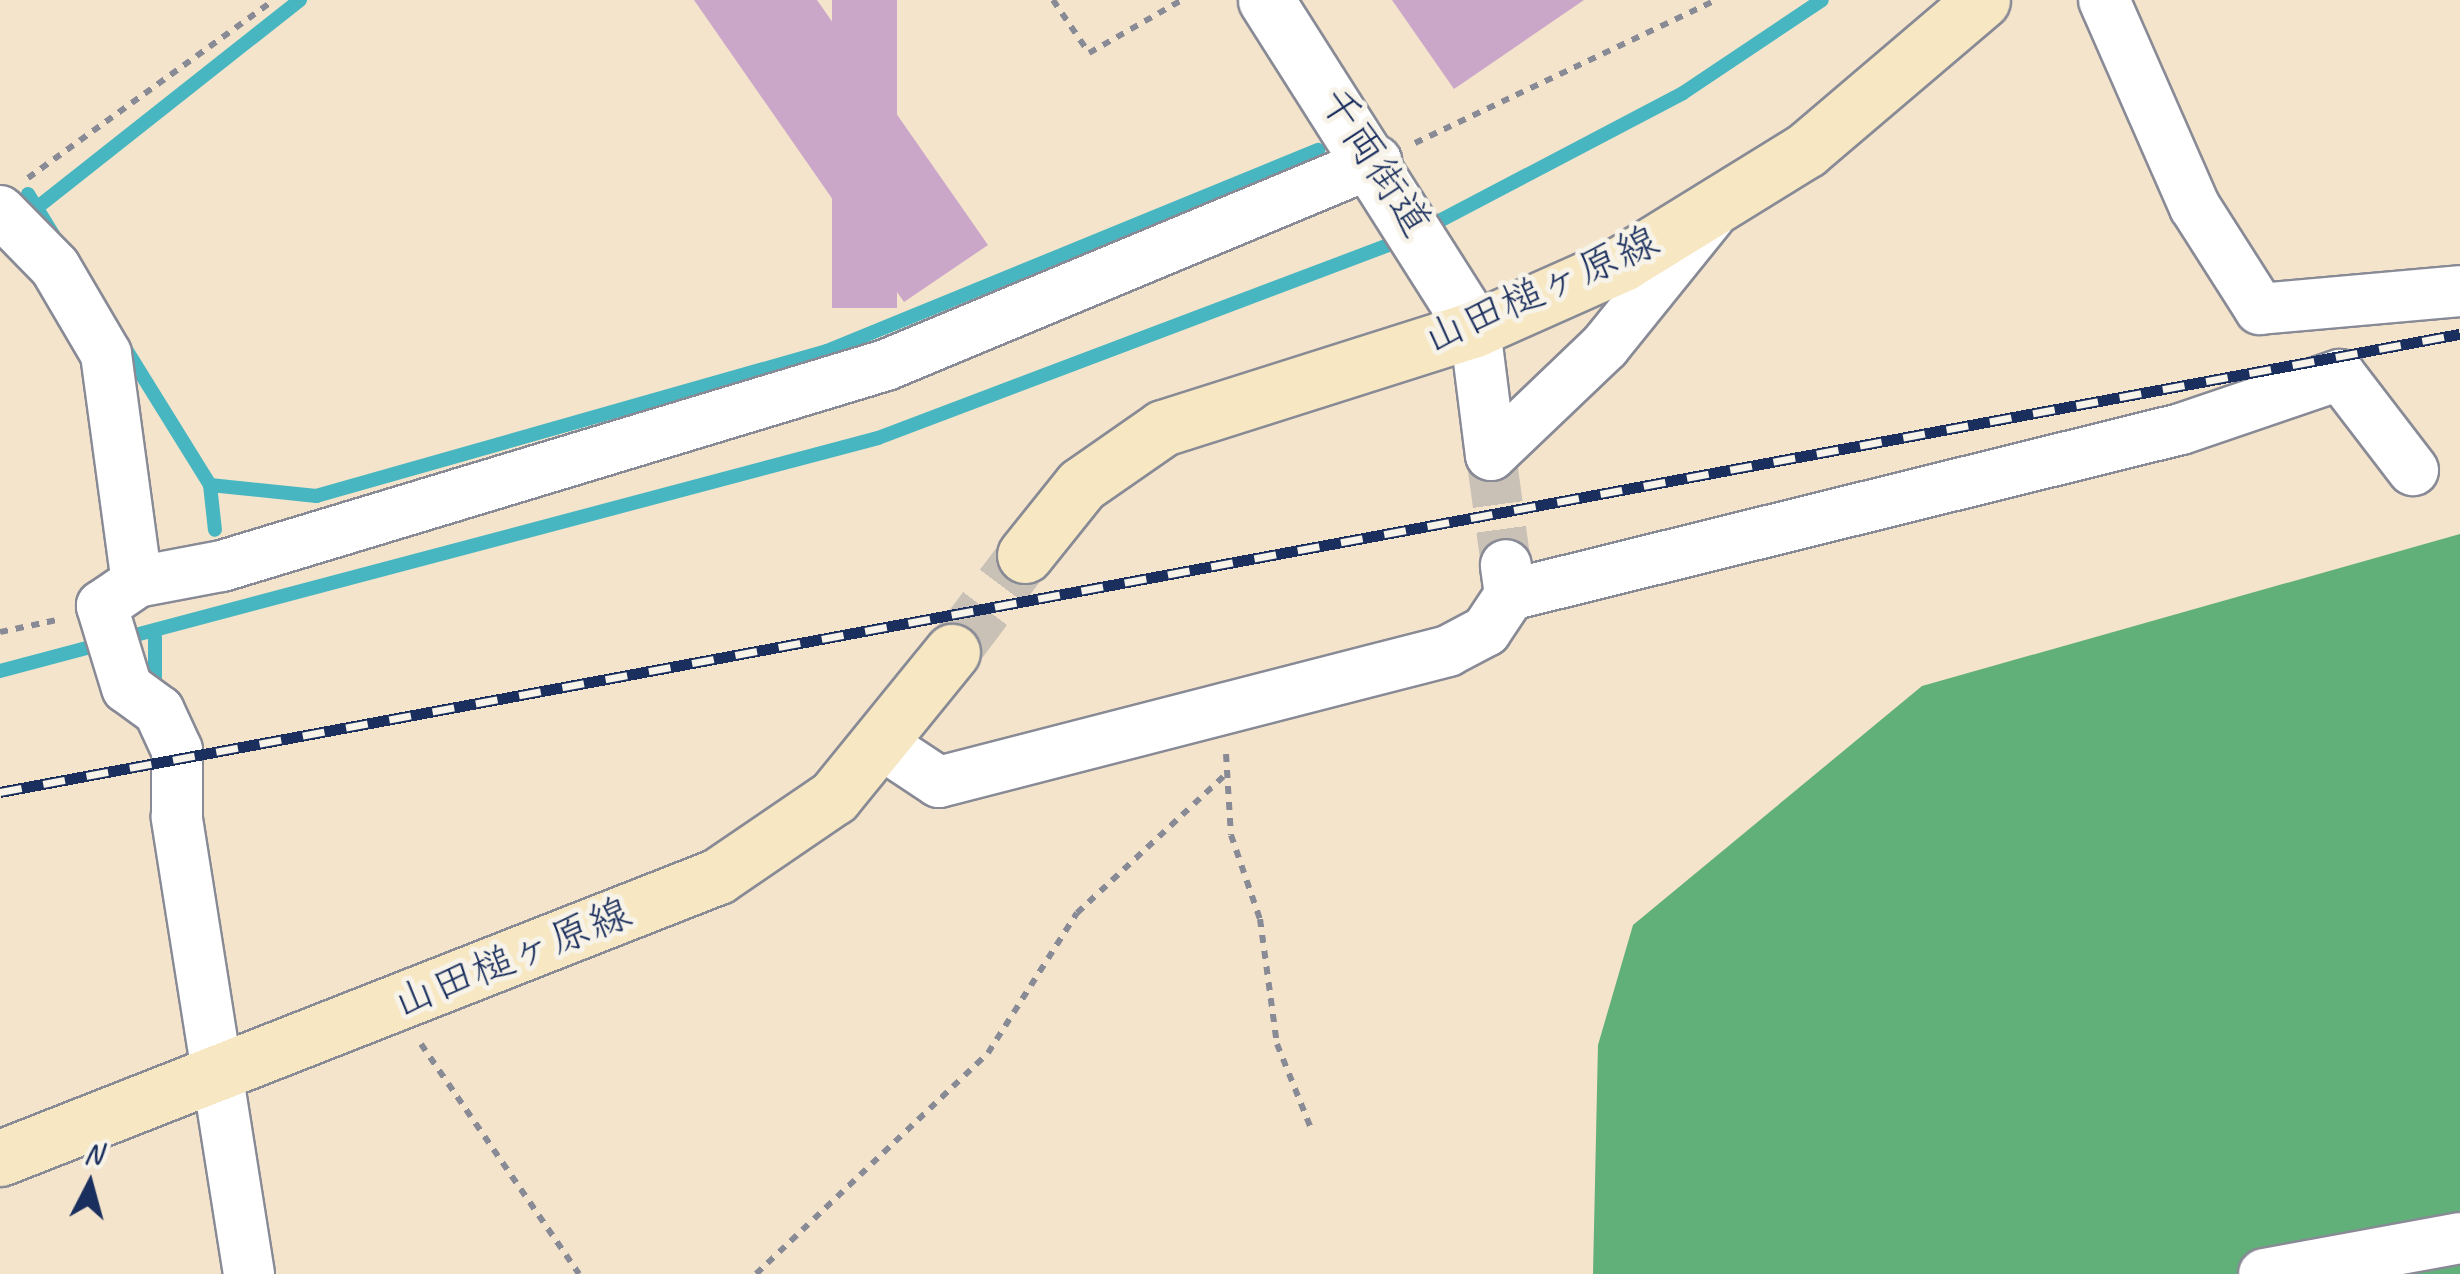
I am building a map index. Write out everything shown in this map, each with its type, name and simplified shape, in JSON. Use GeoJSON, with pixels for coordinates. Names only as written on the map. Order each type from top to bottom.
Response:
{"type":"FeatureCollection","features":[{"type":"Feature","properties":{"kind":"main road","name":"山田槌ヶ原線"},"geometry":{"type":"LineString","coordinates":[[1025,555],[1081,485],[1164,428],[1475,329],[1623,262],[1806,150],[1982,0]]}},
{"type":"Feature","properties":{"kind":"main road","name":"山田槌ヶ原線"},"geometry":{"type":"LineString","coordinates":[[0,1158],[718,876],[834,798],[883,745],[952,652]]}},
{"type":"Feature","properties":{"kind":"street","name":"千両街道"},"geometry":{"type":"LineString","coordinates":[[1266,0],[1383,173],[1447,274],[1475,329]]}},
{"type":"Feature","properties":{"kind":"street"},"geometry":{"type":"LineString","coordinates":[[2104,0],[2194,206],[2260,309],[2460,291]]}},
{"type":"Feature","properties":{"kind":"street"},"geometry":{"type":"LineString","coordinates":[[115,604],[222,566],[886,365],[1383,173]]}},
{"type":"Feature","properties":{"kind":"street"},"geometry":{"type":"LineString","coordinates":[[5,201],[55,268],[106,354],[121,676],[172,728],[177,816],[221,1069],[249,1274]]}},
{"type":"Feature","properties":{"kind":"street"},"geometry":{"type":"LineString","coordinates":[[1475,329],[1491,455],[1605,346],[1722,202]]}},
{"type":"Feature","properties":{"kind":"street"},"geometry":{"type":"LineString","coordinates":[[883,745],[939,782],[1448,651],[1486,631],[1508,580],[2181,429],[2340,375],[2413,470]]}},
{"type":"Feature","properties":{"kind":"street"},"geometry":{"type":"LineString","coordinates":[[2264,1274],[2460,1238]]}},
{"type":"Feature","properties":{"kind":"path"},"geometry":{"type":"LineString","coordinates":[[5,201],[274,0]]}},
{"type":"Feature","properties":{"kind":"path"},"geometry":{"type":"LineString","coordinates":[[1053,0],[1088,53],[1182,0]]}},
{"type":"Feature","properties":{"kind":"path"},"geometry":{"type":"LineString","coordinates":[[1383,173],[1716,0]]}},
{"type":"Feature","properties":{"kind":"path"},"geometry":{"type":"LineString","coordinates":[[0,632],[115,604]]}},
{"type":"Feature","properties":{"kind":"path"},"geometry":{"type":"LineString","coordinates":[[1227,708],[1226,774],[1278,1044],[1312,1130]]}},
{"type":"Feature","properties":{"kind":"path"},"geometry":{"type":"LineString","coordinates":[[756,1274],[988,1053],[1076,913],[1226,774]]}},
{"type":"Feature","properties":{"kind":"path"},"geometry":{"type":"LineString","coordinates":[[394,1006],[579,1274]]}},
{"type":"Feature","properties":{"kind":"green space"},"geometry":{"type":"Polygon","coordinates":[[[2460,534],[2460,1274],[1593,1274],[1598,1045],[1633,925],[1922,686],[2460,534]]]}},
{"type":"Feature","properties":{"kind":"building"},"geometry":{"type":"Polygon","coordinates":[[[694,0],[817,0],[988,245],[904,302],[694,0]]]}},
{"type":"Feature","properties":{"kind":"building"},"geometry":{"type":"Polygon","coordinates":[[[832,0],[897,0],[897,308],[832,308],[832,0]]]}},
{"type":"Feature","properties":{"kind":"building"},"geometry":{"type":"Polygon","coordinates":[[[1392,0],[1584,0],[1454,89],[1392,0]]]}},
{"type":"Feature","properties":{"kind":"waterway"},"geometry":{"type":"LineString","coordinates":[[34,210],[300,0]]}},
{"type":"Feature","properties":{"kind":"waterway"},"geometry":{"type":"LineString","coordinates":[[1426,228],[1683,93],[1822,0]]}},
{"type":"Feature","properties":{"kind":"waterway"},"geometry":{"type":"LineString","coordinates":[[122,343],[210,485],[316,496],[827,351],[1318,150]]}},
{"type":"Feature","properties":{"kind":"waterway"},"geometry":{"type":"LineString","coordinates":[[28,194],[54,236]]}},
{"type":"Feature","properties":{"kind":"waterway"},"geometry":{"type":"LineString","coordinates":[[0,671],[878,438],[1407,238]]}},
{"type":"Feature","properties":{"kind":"waterway"},"geometry":{"type":"LineString","coordinates":[[210,485],[215,530]]}},
{"type":"Feature","properties":{"kind":"waterway"},"geometry":{"type":"LineString","coordinates":[[155,637],[155,680]]}},
{"type":"Feature","properties":{"kind":"tunnel"},"geometry":{"type":"LineString","coordinates":[[1491,455],[1506,565]]}},
{"type":"Feature","properties":{"kind":"tunnel"},"geometry":{"type":"LineString","coordinates":[[952,652],[1025,555]]}},
{"type":"Feature","properties":{"kind":"railway"},"geometry":{"type":"LineString","coordinates":[[0,792],[2460,334]]}}]}
